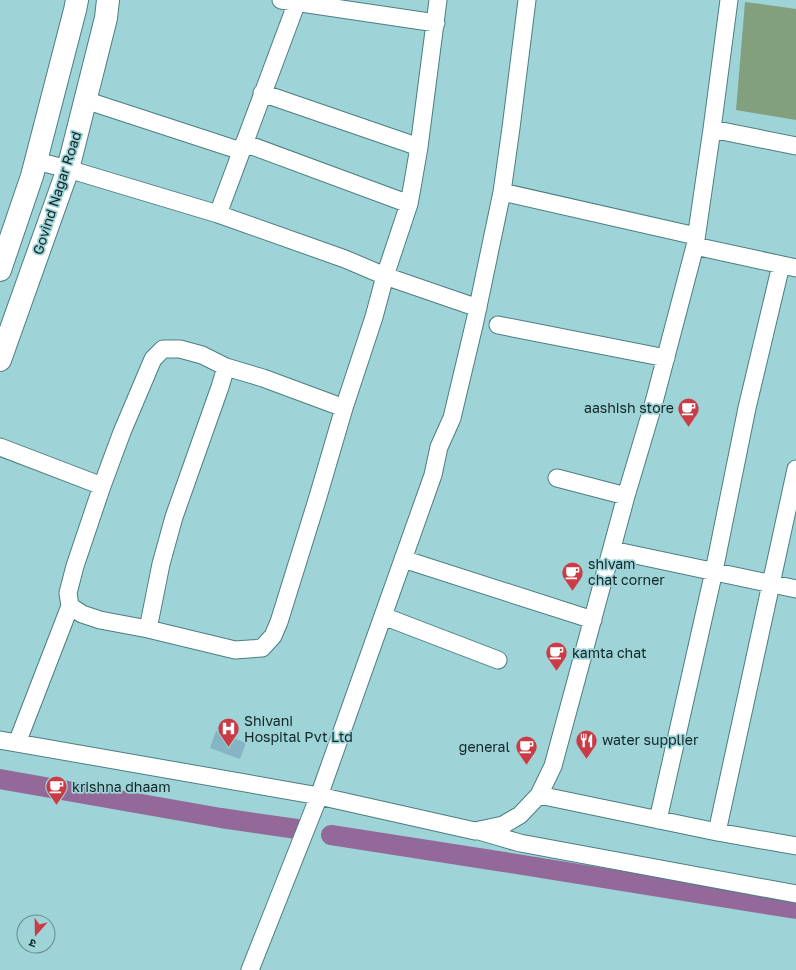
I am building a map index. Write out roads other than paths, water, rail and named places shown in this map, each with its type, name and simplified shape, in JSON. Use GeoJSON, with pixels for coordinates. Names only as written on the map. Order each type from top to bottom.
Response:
{"type":"FeatureCollection","features":[{"type":"Feature","properties":{"kind":"main road","name":"Govind Nagar Road"},"geometry":{"type":"LineString","coordinates":[[0,270],[32,176],[77,0]]}},
{"type":"Feature","properties":{"kind":"main road","name":"Govind Nagar Road"},"geometry":{"type":"LineString","coordinates":[[0,360],[68,169],[106,18],[108,0]]}},
{"type":"Feature","properties":{"kind":"street"},"geometry":{"type":"LineString","coordinates":[[70,606],[82,614],[100,620],[148,629],[235,650],[262,648],[273,636],[279,622],[315,508],[344,408],[409,204],[419,147],[438,0]]}},
{"type":"Feature","properties":{"kind":"street"},"geometry":{"type":"LineString","coordinates":[[250,970],[319,796],[433,476],[439,447],[452,418],[478,308],[502,192],[527,0]]}},
{"type":"Feature","properties":{"kind":"street"},"geometry":{"type":"LineString","coordinates":[[475,830],[503,825],[520,815],[539,795],[553,766],[626,496],[666,358],[695,241],[729,0]]}},
{"type":"Feature","properties":{"kind":"street"},"geometry":{"type":"LineString","coordinates":[[218,214],[262,93],[289,1],[436,23]]}},
{"type":"Feature","properties":{"kind":"street"},"geometry":{"type":"LineString","coordinates":[[262,93],[419,147]]}},
{"type":"Feature","properties":{"kind":"street"},"geometry":{"type":"LineString","coordinates":[[85,100],[243,147],[409,204]]}},
{"type":"Feature","properties":{"kind":"street"},"geometry":{"type":"LineString","coordinates":[[712,129],[796,146]]}},
{"type":"Feature","properties":{"kind":"street"},"geometry":{"type":"LineString","coordinates":[[36,161],[68,169],[218,214],[345,259],[385,276],[478,308]]}},
{"type":"Feature","properties":{"kind":"street"},"geometry":{"type":"LineString","coordinates":[[502,192],[788,266],[747,408],[714,571],[658,820]]}},
{"type":"Feature","properties":{"kind":"street"},"geometry":{"type":"LineString","coordinates":[[498,325],[666,358]]}},
{"type":"Feature","properties":{"kind":"street"},"geometry":{"type":"LineString","coordinates":[[17,743],[70,606],[68,593],[75,566],[102,486],[152,359],[163,349],[180,349],[344,408]]}},
{"type":"Feature","properties":{"kind":"street"},"geometry":{"type":"LineString","coordinates":[[148,629],[161,564],[174,517],[226,366]]}},
{"type":"Feature","properties":{"kind":"street"},"geometry":{"type":"LineString","coordinates":[[0,447],[102,486]]}},
{"type":"Feature","properties":{"kind":"street"},"geometry":{"type":"LineString","coordinates":[[717,832],[796,470]]}},
{"type":"Feature","properties":{"kind":"street"},"geometry":{"type":"LineString","coordinates":[[557,478],[626,496]]}},
{"type":"Feature","properties":{"kind":"street"},"geometry":{"type":"LineString","coordinates":[[612,550],[796,589]]}},
{"type":"Feature","properties":{"kind":"street"},"geometry":{"type":"LineString","coordinates":[[403,559],[593,620]]}},
{"type":"Feature","properties":{"kind":"street"},"geometry":{"type":"LineString","coordinates":[[383,616],[498,660]]}},
{"type":"Feature","properties":{"kind":"street"},"geometry":{"type":"LineString","coordinates":[[0,740],[319,796],[475,830],[520,843],[796,894]]}},
{"type":"Feature","properties":{"kind":"street"},"geometry":{"type":"LineString","coordinates":[[539,795],[717,832],[796,846]]}},
{"type":"Feature","properties":{"kind":"waterway"},"geometry":{"type":"LineString","coordinates":[[0,779],[221,818],[297,829]]}},
{"type":"Feature","properties":{"kind":"waterway"},"geometry":{"type":"LineString","coordinates":[[331,835],[796,909]]}},
{"type":"Feature","properties":{"kind":"place","name":"aashish store"},"geometry":{"type":"Point","coordinates":[689,428]}},
{"type":"Feature","properties":{"kind":"place","name":"shivam chat corner"},"geometry":{"type":"Point","coordinates":[572,592]}},
{"type":"Feature","properties":{"kind":"place","name":"kamta chat"},"geometry":{"type":"Point","coordinates":[556,672]}},
{"type":"Feature","properties":{"kind":"place","name":"Shivani Hospital Pvt Ltd"},"geometry":{"type":"Point","coordinates":[229,748]}},
{"type":"Feature","properties":{"kind":"place","name":"water supplier"},"geometry":{"type":"Point","coordinates":[586,760]}},
{"type":"Feature","properties":{"kind":"place","name":"general"},"geometry":{"type":"Point","coordinates":[526,766]}},
{"type":"Feature","properties":{"kind":"place","name":"krishna dhaam"},"geometry":{"type":"Point","coordinates":[56,806]}}]}
